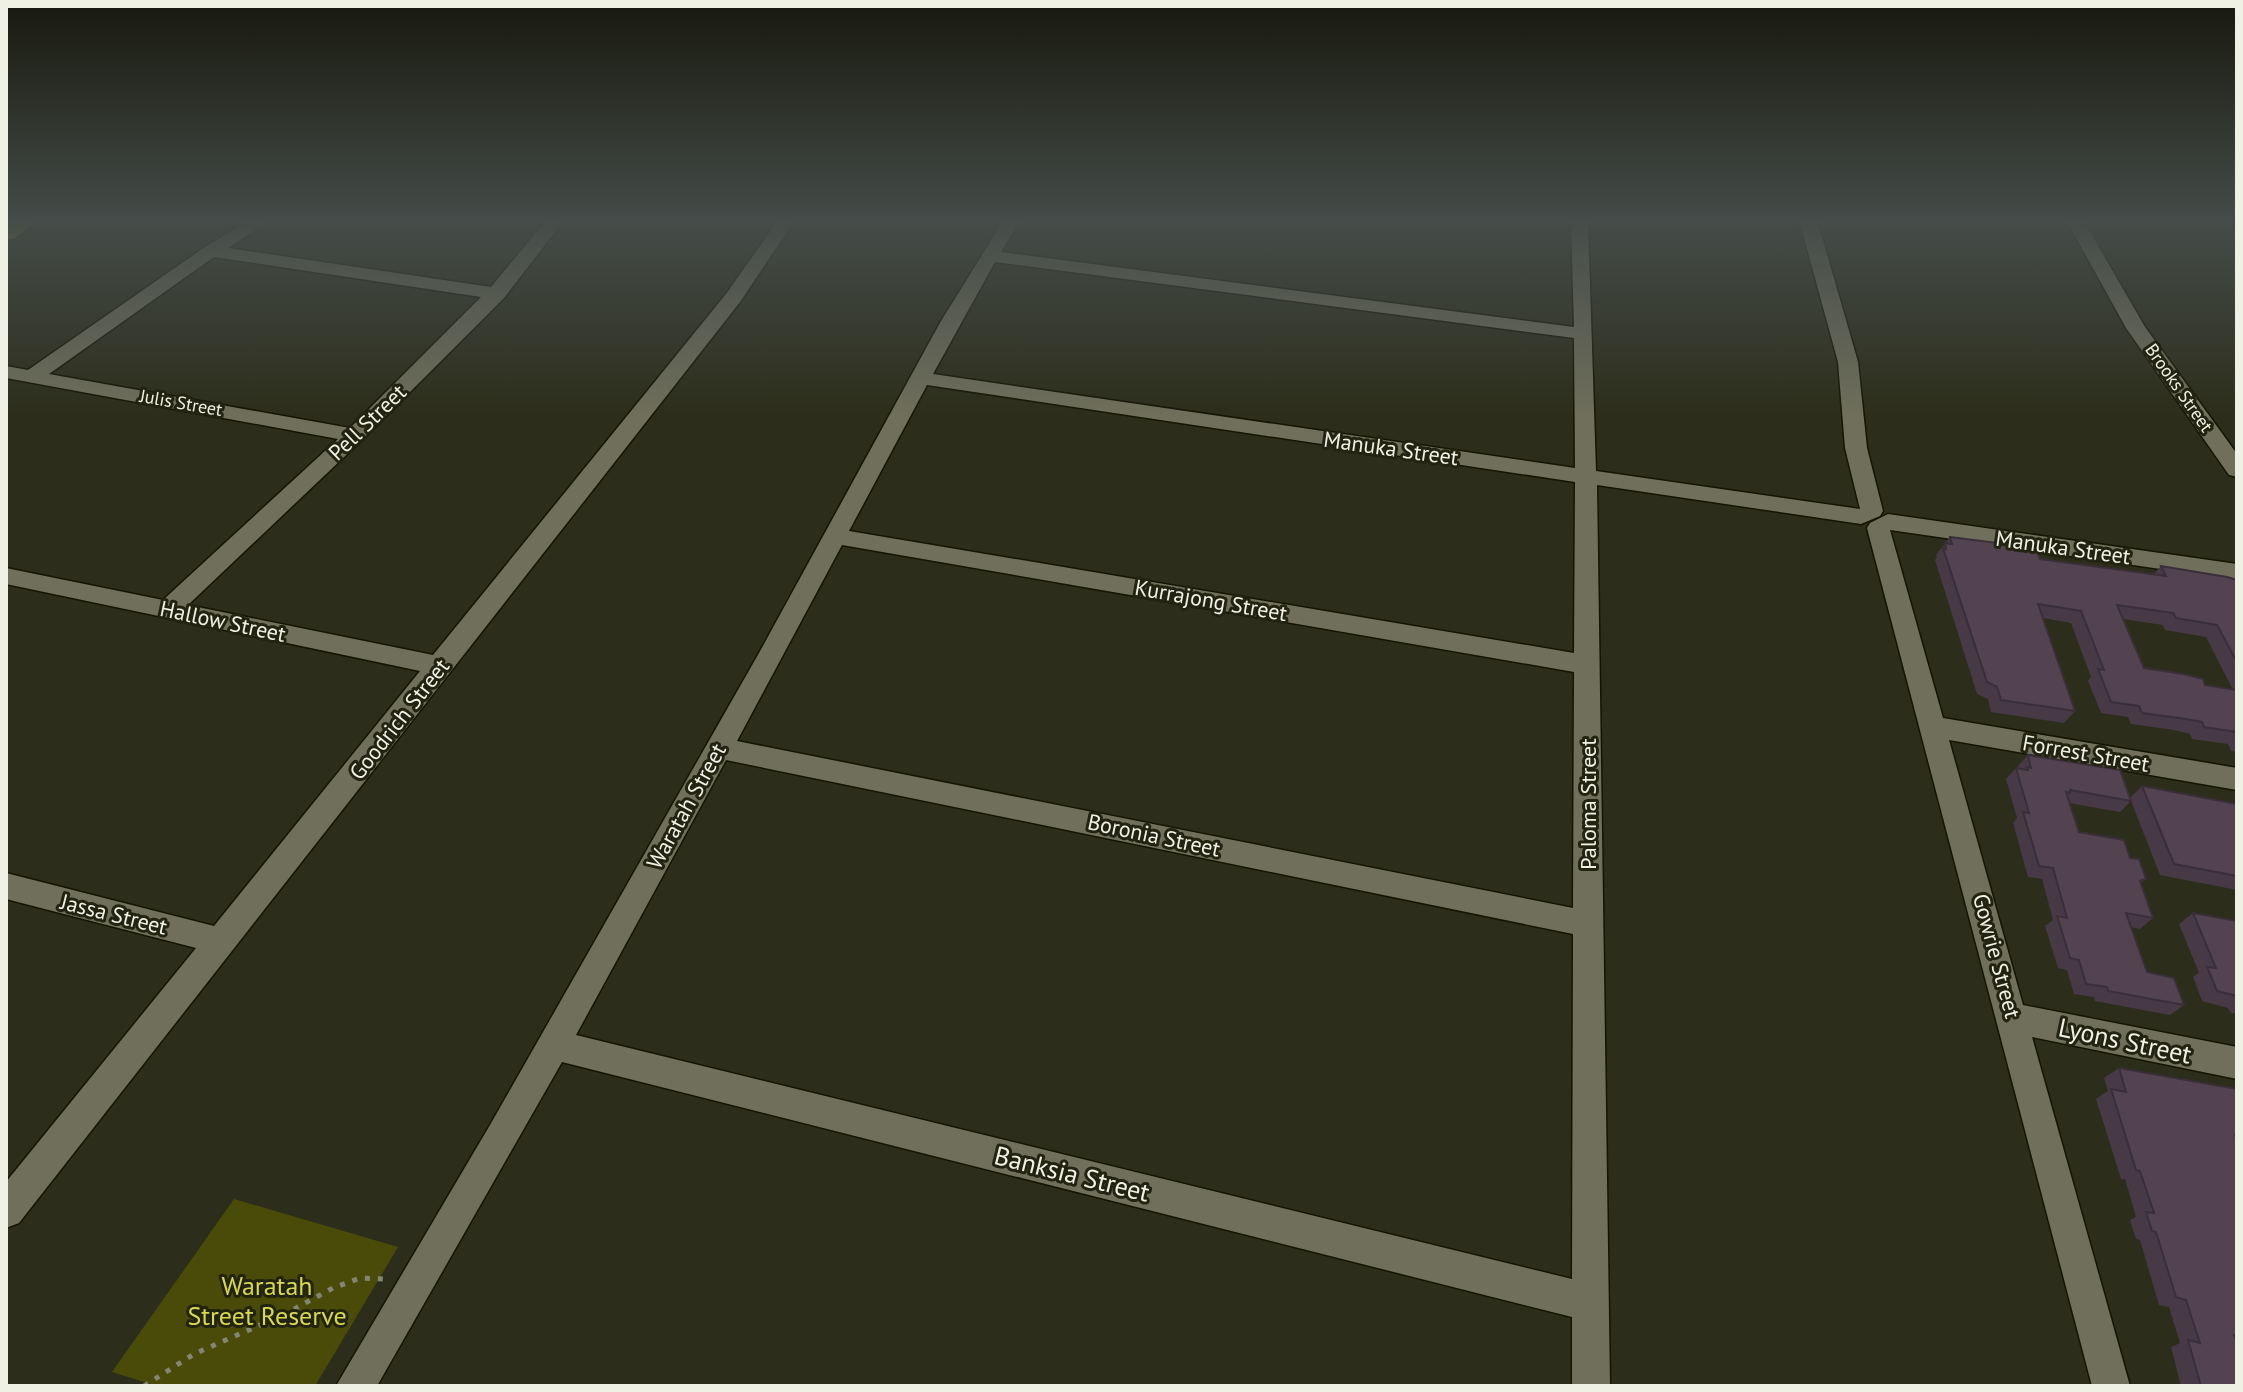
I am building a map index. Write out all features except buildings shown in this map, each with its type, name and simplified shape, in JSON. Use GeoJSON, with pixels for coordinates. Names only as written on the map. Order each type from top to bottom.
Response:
{"type":"FeatureCollection","features":[{"type":"Feature","properties":{"kind":"street"},"geometry":{"type":"LineString","coordinates":[[31,377],[158,288]]}},
{"type":"Feature","properties":{"kind":"street"},"geometry":{"type":"LineString","coordinates":[[457,288],[497,294]]}},
{"type":"Feature","properties":{"kind":"street","name":"Pell Street"},"geometry":{"type":"LineString","coordinates":[[168,609],[355,435],[503,288]]}},
{"type":"Feature","properties":{"kind":"street","name":"Goodrich Street"},"geometry":{"type":"LineString","coordinates":[[6,1210],[741,288]]}},
{"type":"Feature","properties":{"kind":"street","name":"Waratah Street"},"geometry":{"type":"LineString","coordinates":[[355,1386],[411,1286],[502,1137],[972,288]]}},
{"type":"Feature","properties":{"kind":"street"},"geometry":{"type":"LineString","coordinates":[[1233,288],[1584,334]]}},
{"type":"Feature","properties":{"kind":"street","name":"Paloma Street"},"geometry":{"type":"LineString","coordinates":[[1582,288],[1586,476],[1591,1386]]}},
{"type":"Feature","properties":{"kind":"street","name":"Gowrie Street"},"geometry":{"type":"LineString","coordinates":[[1827,288],[1848,362],[1856,448],[1935,727],[2111,1386]]}},
{"type":"Feature","properties":{"kind":"street","name":"Brooks Street"},"geometry":{"type":"LineString","coordinates":[[2113,288],[2136,328],[2237,470]]}},
{"type":"Feature","properties":{"kind":"street","name":"Julis Street"},"geometry":{"type":"LineString","coordinates":[[6,372],[355,435]]}},
{"type":"Feature","properties":{"kind":"street","name":"Manuka Street"},"geometry":{"type":"LineString","coordinates":[[920,378],[2237,572]]}},
{"type":"Feature","properties":{"kind":"street","name":"Kurrajong Street"},"geometry":{"type":"LineString","coordinates":[[835,536],[1587,665]]}},
{"type":"Feature","properties":{"kind":"street","name":"Hallow Street"},"geometry":{"type":"LineString","coordinates":[[6,576],[440,666]]}},
{"type":"Feature","properties":{"kind":"street","name":"Forrest Street"},"geometry":{"type":"LineString","coordinates":[[1935,727],[2237,779]]}},
{"type":"Feature","properties":{"kind":"street","name":"Boronia Street"},"geometry":{"type":"LineString","coordinates":[[718,748],[1589,924]]}},
{"type":"Feature","properties":{"kind":"street","name":"Jassa Street"},"geometry":{"type":"LineString","coordinates":[[6,886],[222,941]]}},
{"type":"Feature","properties":{"kind":"street","name":"Lyons Street"},"geometry":{"type":"LineString","coordinates":[[2013,1018],[2237,1063]]}},
{"type":"Feature","properties":{"kind":"street","name":"Banksia Street"},"geometry":{"type":"LineString","coordinates":[[552,1044],[1592,1303]]}},
{"type":"Feature","properties":{"kind":"path"},"geometry":{"type":"LineString","coordinates":[[144,1386],[170,1365],[214,1342],[279,1317],[361,1278],[375,1275],[411,1286]]}},
{"type":"Feature","properties":{"kind":"green space","name":"Waratah Street Reserve"},"geometry":{"type":"Polygon","coordinates":[[[234,1199],[398,1247],[315,1386],[157,1386],[112,1372],[234,1199]]]}}]}
